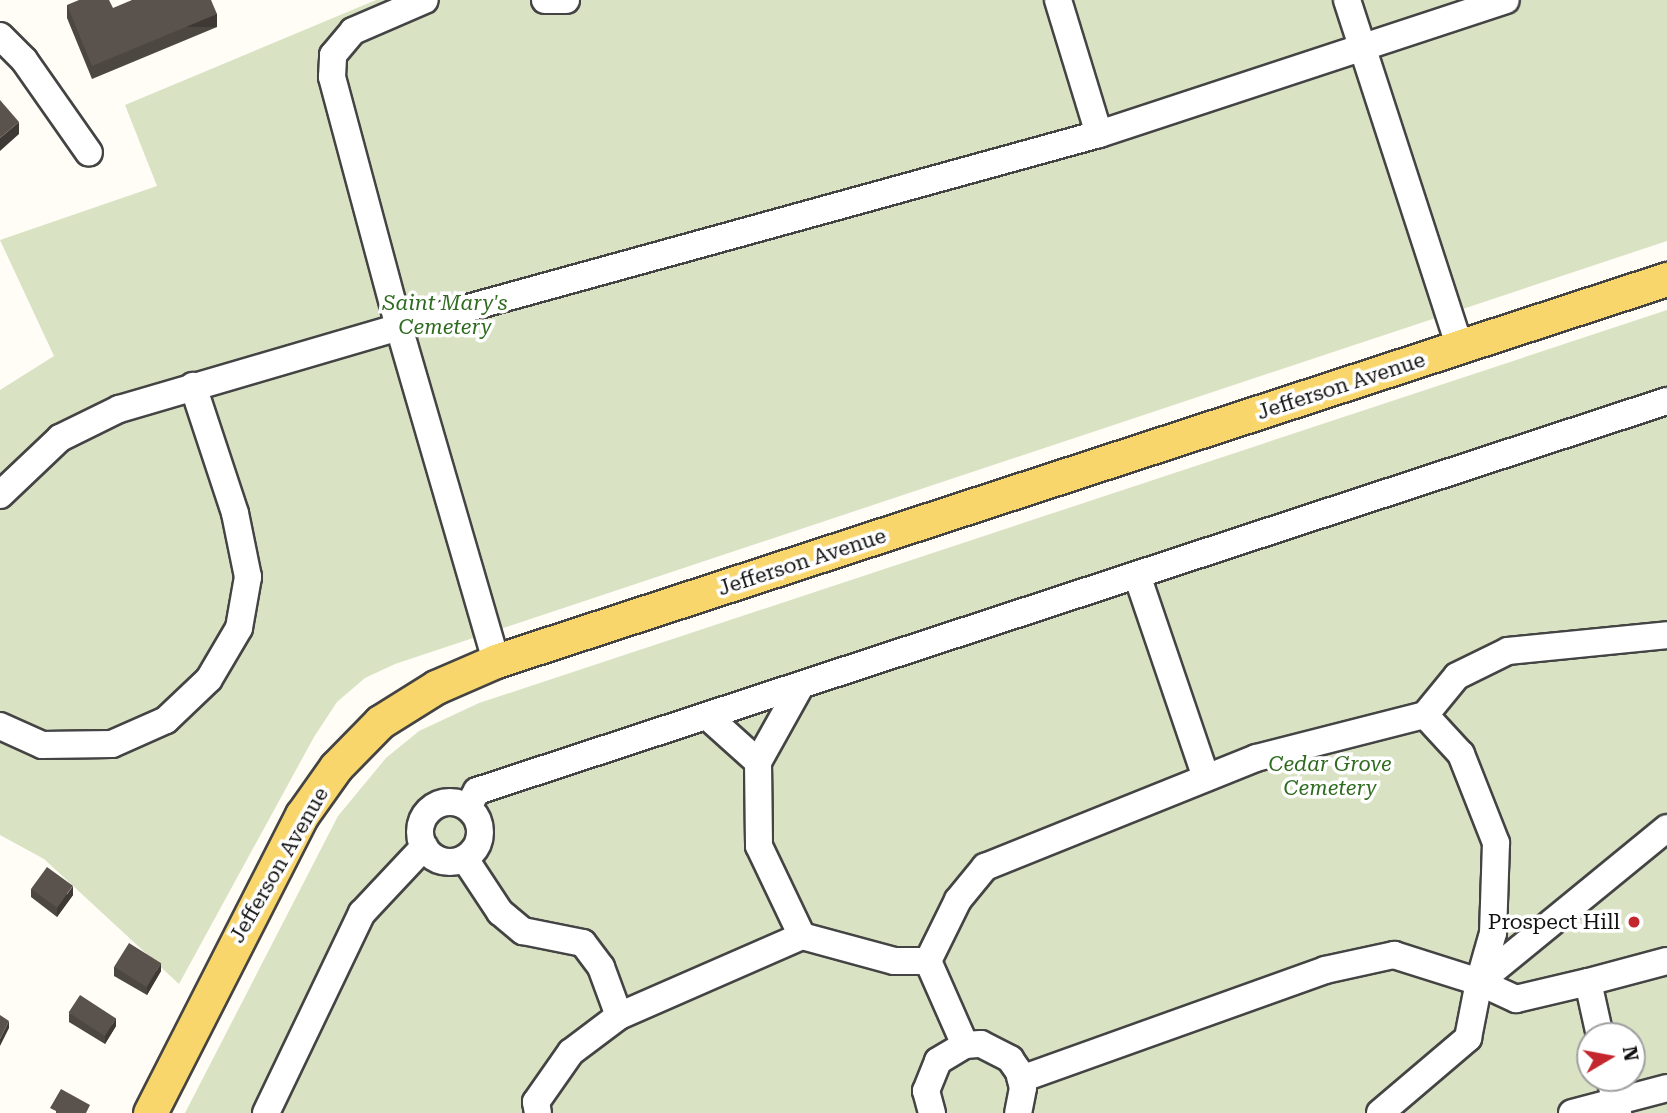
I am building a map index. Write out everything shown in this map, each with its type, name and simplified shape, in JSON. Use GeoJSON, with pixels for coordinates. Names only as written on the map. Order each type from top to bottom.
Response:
{"type":"FeatureCollection","features":[{"type":"Feature","properties":{"kind":"main road","name":"Jefferson Avenue"},"geometry":{"type":"LineString","coordinates":[[150,1113],[302,815],[336,767],[380,722],[436,687],[496,661],[1667,279]]}},
{"type":"Feature","properties":{"kind":"lane"},"geometry":{"type":"LineString","coordinates":[[425,0],[353,31],[333,55],[332,77],[399,327],[496,661]]}},
{"type":"Feature","properties":{"kind":"lane"},"geometry":{"type":"LineString","coordinates":[[545,0],[566,0]]}},
{"type":"Feature","properties":{"kind":"lane"},"geometry":{"type":"LineString","coordinates":[[1058,0],[1100,134]]}},
{"type":"Feature","properties":{"kind":"lane"},"geometry":{"type":"LineString","coordinates":[[1347,0],[1460,347]]}},
{"type":"Feature","properties":{"kind":"lane"},"geometry":{"type":"LineString","coordinates":[[0,495],[60,438],[119,409],[399,327],[1100,134],[1361,44],[1507,0]]}},
{"type":"Feature","properties":{"kind":"lane"},"geometry":{"type":"LineString","coordinates":[[0,36],[47,89],[89,153]]}},
{"type":"Feature","properties":{"kind":"lane"},"geometry":{"type":"LineString","coordinates":[[0,726],[42,745],[113,744],[166,720],[209,679],[239,628],[248,577],[235,513],[193,386]]}},
{"type":"Feature","properties":{"kind":"lane"},"geometry":{"type":"LineString","coordinates":[[468,807],[477,791],[1667,401]]}},
{"type":"Feature","properties":{"kind":"lane"},"geometry":{"type":"LineString","coordinates":[[1138,575],[1206,778]]}},
{"type":"Feature","properties":{"kind":"lane"},"geometry":{"type":"LineString","coordinates":[[965,1045],[928,961],[957,900],[985,867],[1256,758],[1425,715],[1457,676],[1508,651],[1667,635]]}},
{"type":"Feature","properties":{"kind":"lane"},"geometry":{"type":"LineString","coordinates":[[802,685],[758,762],[760,846],[802,936]]}},
{"type":"Feature","properties":{"kind":"lane"},"geometry":{"type":"LineString","coordinates":[[1380,1113],[1468,1038],[1479,982],[1493,933],[1496,843],[1461,754],[1425,715]]}},
{"type":"Feature","properties":{"kind":"lane"},"geometry":{"type":"LineString","coordinates":[[707,716],[758,762]]}},
{"type":"Feature","properties":{"kind":"lane"},"geometry":{"type":"LineString","coordinates":[[449,801],[468,807],[481,834],[465,859],[445,862],[425,847],[421,825],[431,808],[449,801]]}},
{"type":"Feature","properties":{"kind":"lane"},"geometry":{"type":"LineString","coordinates":[[1479,982],[1667,828]]}},
{"type":"Feature","properties":{"kind":"lane"},"geometry":{"type":"LineString","coordinates":[[266,1113],[362,913],[425,847]]}},
{"type":"Feature","properties":{"kind":"lane"},"geometry":{"type":"LineString","coordinates":[[465,859],[500,912],[523,931],[583,943],[601,967],[619,1016]]}},
{"type":"Feature","properties":{"kind":"lane"},"geometry":{"type":"LineString","coordinates":[[538,1113],[536,1102],[571,1052],[619,1016],[802,936],[894,961],[928,961]]}},
{"type":"Feature","properties":{"kind":"lane"},"geometry":{"type":"LineString","coordinates":[[1021,1079],[1325,970],[1371,960],[1394,956],[1479,982],[1516,999],[1667,961]]}},
{"type":"Feature","properties":{"kind":"lane"},"geometry":{"type":"LineString","coordinates":[[1588,982],[1597,1022]]}},
{"type":"Feature","properties":{"kind":"lane"},"geometry":{"type":"LineString","coordinates":[[932,1113],[926,1091],[929,1075],[944,1056],[965,1045],[997,1049],[1010,1059],[1021,1079],[1018,1113]]}},
{"type":"Feature","properties":{"kind":"lane"},"geometry":{"type":"LineString","coordinates":[[1572,1113],[1614,1098],[1667,1088]]}},
{"type":"Feature","properties":{"kind":"green space","name":"Saint Mary's Cemetery"},"geometry":{"type":"Polygon","coordinates":[[[376,0],[1667,0],[1667,241],[395,664],[365,678],[337,702],[314,737],[179,984],[44,859],[0,835],[0,390],[54,356],[0,240],[157,186],[125,105],[376,0]]]}},
{"type":"Feature","properties":{"kind":"green space","name":"Cedar Grove Cemetery"},"geometry":{"type":"Polygon","coordinates":[[[1667,310],[1667,1113],[185,1113],[338,816],[386,758],[419,731],[479,703],[1667,310]]]}},
{"type":"Feature","properties":{"kind":"building"},"geometry":{"type":"Polygon","coordinates":[[[79,0],[109,0],[113,8],[132,0],[211,0],[217,14],[92,66],[67,5],[79,0]]]}},
{"type":"Feature","properties":{"kind":"building"},"geometry":{"type":"Polygon","coordinates":[[[0,100],[19,122],[0,138],[0,100]]]}},
{"type":"Feature","properties":{"kind":"building"},"geometry":{"type":"Polygon","coordinates":[[[47,867],[73,886],[57,908],[31,889],[47,867]]]}},
{"type":"Feature","properties":{"kind":"building"},"geometry":{"type":"Polygon","coordinates":[[[129,943],[161,963],[146,987],[114,967],[129,943]]]}},
{"type":"Feature","properties":{"kind":"building"},"geometry":{"type":"Polygon","coordinates":[[[80,995],[116,1018],[105,1036],[69,1013],[80,995]]]}},
{"type":"Feature","properties":{"kind":"building"},"geometry":{"type":"Polygon","coordinates":[[[0,1015],[9,1021],[0,1039],[0,1015]]]}},
{"type":"Feature","properties":{"kind":"building"},"geometry":{"type":"Polygon","coordinates":[[[61,1089],[90,1105],[86,1113],[56,1113],[50,1108],[61,1089]]]}},
{"type":"Feature","properties":{"kind":"place","name":"Prospect Hill"},"geometry":{"type":"Point","coordinates":[1634,922]}}]}
